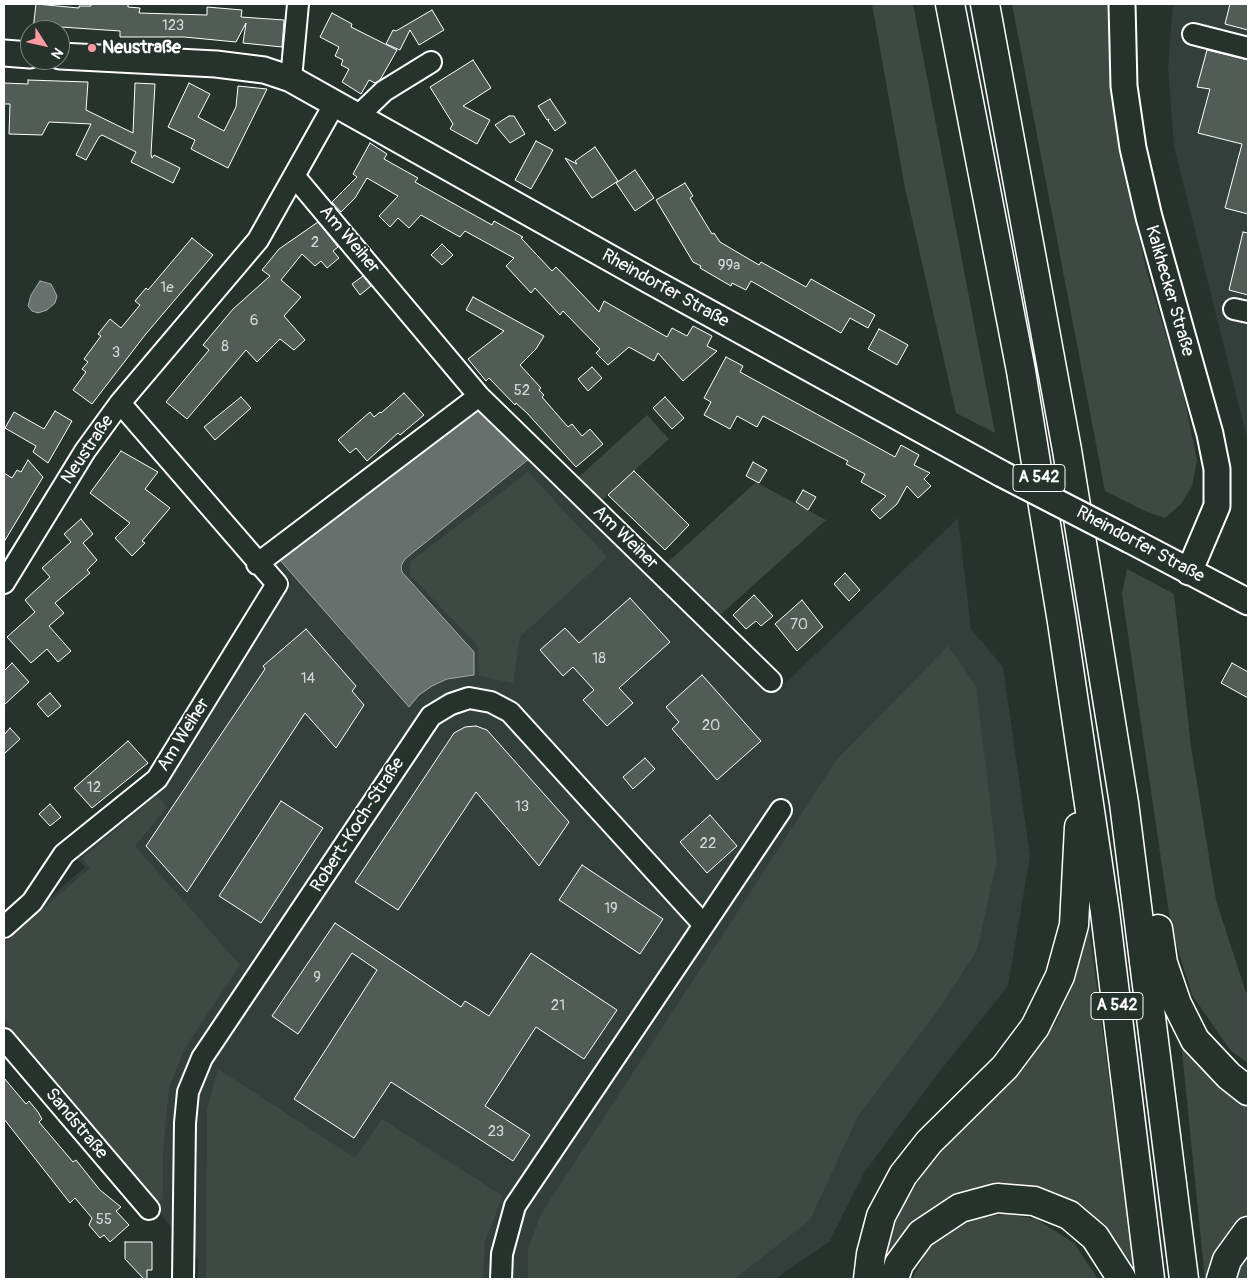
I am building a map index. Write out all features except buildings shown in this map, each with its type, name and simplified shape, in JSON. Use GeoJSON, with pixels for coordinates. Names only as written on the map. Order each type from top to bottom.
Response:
{"type":"FeatureCollection","features":[{"type":"Feature","properties":{"kind":"highway","name":"A 542"},"geometry":{"type":"LineString","coordinates":[[950,4],[1021,371],[1079,733],[1105,912],[1150,1279]]}},
{"type":"Feature","properties":{"kind":"highway","name":"A 542"},"geometry":{"type":"LineString","coordinates":[[985,4],[1067,450],[1124,803],[1184,1279]]}},
{"type":"Feature","properties":{"kind":"highway"},"geometry":{"type":"LineString","coordinates":[[868,1279],[871,1254],[881,1216],[903,1175],[929,1142],[1005,1067],[1035,1027],[1060,976],[1074,925],[1079,854],[1079,733]]}},
{"type":"Feature","properties":{"kind":"highway"},"geometry":{"type":"LineString","coordinates":[[1124,803],[1143,850],[1163,963],[1177,1004],[1195,1040],[1229,1076],[1248,1091]]}},
{"type":"Feature","properties":{"kind":"highway"},"geometry":{"type":"LineString","coordinates":[[894,1279],[899,1264],[920,1234],[960,1208],[997,1198],[1034,1201],[1069,1215],[1095,1237],[1122,1279]]}},
{"type":"Feature","properties":{"kind":"highway"},"geometry":{"type":"LineString","coordinates":[[1221,1279],[1227,1260],[1248,1231]]}},
{"type":"Feature","properties":{"kind":"main road","name":"Kalkhecker Straße"},"geometry":{"type":"LineString","coordinates":[[1122,4],[1124,86],[1134,148],[1149,217],[1210,434],[1217,469],[1217,506],[1189,572]]}},
{"type":"Feature","properties":{"kind":"main road"},"geometry":{"type":"LineString","coordinates":[[4,53],[20,54]]}},
{"type":"Feature","properties":{"kind":"main road","name":"Rheindorfer Straße"},"geometry":{"type":"LineString","coordinates":[[70,57],[216,64],[264,70],[291,78],[658,285],[1002,474],[1248,602]]}},
{"type":"Feature","properties":{"kind":"street"},"geometry":{"type":"LineString","coordinates":[[291,78],[298,4]]}},
{"type":"Feature","properties":{"kind":"street"},"geometry":{"type":"LineString","coordinates":[[1193,34],[1248,48]]}},
{"type":"Feature","properties":{"kind":"street"},"geometry":{"type":"LineString","coordinates":[[358,116],[384,91],[431,62]]}},
{"type":"Feature","properties":{"kind":"street","name":"Neustraße"},"geometry":{"type":"LineString","coordinates":[[4,583],[85,452],[120,403],[258,240],[335,103]]}},
{"type":"Feature","properties":{"kind":"street","name":"Am Weiher"},"geometry":{"type":"LineString","coordinates":[[295,177],[479,396],[771,681]]}},
{"type":"Feature","properties":{"kind":"street"},"geometry":{"type":"LineString","coordinates":[[257,564],[479,396]]}},
{"type":"Feature","properties":{"kind":"street","name":"Am Weiher"},"geometry":{"type":"LineString","coordinates":[[4,926],[32,902],[64,854],[157,778],[277,584],[257,564],[120,403]]}},
{"type":"Feature","properties":{"kind":"street","name":"Robert-Koch-Straße"},"geometry":{"type":"LineString","coordinates":[[183,1279],[188,1092],[202,1058],[431,716],[451,704],[469,698],[491,702],[510,712],[704,925]]}},
{"type":"Feature","properties":{"kind":"street"},"geometry":{"type":"LineString","coordinates":[[501,1279],[502,1254],[515,1206],[781,810]]}},
{"type":"Feature","properties":{"kind":"street","name":"Sandstraße"},"geometry":{"type":"LineString","coordinates":[[4,1039],[149,1209]]}},
{"type":"Feature","properties":{"kind":"shaded area"},"geometry":{"type":"Polygon","coordinates":[[[872,4],[913,4],[995,433],[956,413],[905,188],[872,4]]]}},
{"type":"Feature","properties":{"kind":"shaded area"},"geometry":{"type":"Polygon","coordinates":[[[1012,4],[1111,4],[1110,46],[1118,150],[1147,272],[1182,388],[1197,460],[1192,486],[1181,504],[1165,518],[1145,511],[1105,491],[1012,4]]]}},
{"type":"Feature","properties":{"kind":"shaded area"},"geometry":{"type":"Polygon","coordinates":[[[1173,4],[1248,4],[1248,442],[1174,147],[1168,67],[1173,4]]]}},
{"type":"Feature","properties":{"kind":"shaded area"},"geometry":{"type":"Polygon","coordinates":[[[40,281],[51,284],[57,296],[55,303],[47,310],[38,313],[32,311],[28,306],[31,295],[40,281]]]}},
{"type":"Feature","properties":{"kind":"shaded area"},"geometry":{"type":"Polygon","coordinates":[[[476,402],[776,692],[958,518],[971,629],[1003,667],[1030,856],[1008,986],[936,1076],[864,1173],[829,1242],[775,1279],[198,1279],[198,1259],[4,1025],[4,938],[85,867],[75,857],[164,782],[291,582],[271,558],[476,402]]]}},
{"type":"Feature","properties":{"kind":"shaded area"},"geometry":{"type":"Polygon","coordinates":[[[476,410],[530,458],[405,559],[401,566],[402,572],[474,652],[474,675],[447,679],[432,686],[419,695],[409,707],[279,559],[476,410]]]}},
{"type":"Feature","properties":{"kind":"shaded area"},"geometry":{"type":"Polygon","coordinates":[[[647,415],[669,439],[602,500],[579,477],[647,415]]]}},
{"type":"Feature","properties":{"kind":"shaded area"},"geometry":{"type":"Polygon","coordinates":[[[528,472],[607,557],[520,637],[513,683],[479,676],[478,646],[410,575],[410,562],[528,472]]]}},
{"type":"Feature","properties":{"kind":"shaded area"},"geometry":{"type":"Polygon","coordinates":[[[756,482],[826,520],[720,615],[667,563],[756,482]]]}},
{"type":"Feature","properties":{"kind":"shaded area"},"geometry":{"type":"Polygon","coordinates":[[[1127,569],[1174,594],[1191,747],[1216,900],[1248,995],[1248,1063],[1231,1051],[1192,995],[1171,927],[1122,594],[1127,569]]]}},
{"type":"Feature","properties":{"kind":"shaded area"},"geometry":{"type":"Polygon","coordinates":[[[948,646],[976,686],[997,860],[977,950],[939,1009],[858,1116],[810,1220],[734,1279],[528,1279],[528,1249],[541,1214],[837,759],[948,646]]]}},
{"type":"Feature","properties":{"kind":"shaded area"},"geometry":{"type":"Polygon","coordinates":[[[157,795],[167,807],[135,846],[240,965],[185,1048],[169,1088],[163,1153],[163,1198],[159,1202],[4,1020],[4,942],[90,868],[82,858],[157,795]]]}},
{"type":"Feature","properties":{"kind":"shaded area"},"geometry":{"type":"Polygon","coordinates":[[[1088,921],[1134,1267],[1105,1224],[1057,1193],[1008,1184],[959,1194],[882,1275],[888,1244],[901,1208],[933,1160],[1019,1074],[1056,1023],[1076,977],[1088,921]]]}},
{"type":"Feature","properties":{"kind":"shaded area"},"geometry":{"type":"Polygon","coordinates":[[[1181,1042],[1248,1104],[1248,1217],[1210,1279],[1205,1279],[1181,1042]]]}},
{"type":"Feature","properties":{"kind":"shaded area"},"geometry":{"type":"Polygon","coordinates":[[[218,1069],[355,1158],[382,1119],[503,1196],[485,1241],[483,1279],[206,1279],[207,1109],[218,1069]]]}},
{"type":"Feature","properties":{"kind":"shaded area"},"geometry":{"type":"Polygon","coordinates":[[[1006,1214],[1036,1219],[1074,1243],[1098,1279],[912,1279],[928,1249],[948,1234],[971,1219],[1006,1214]]]}},
{"type":"Feature","properties":{"kind":"shaded area"},"geometry":{"type":"Polygon","coordinates":[[[1248,1258],[1248,1279],[1236,1279],[1240,1268],[1248,1258]]]}},
{"type":"Feature","properties":{"kind":"place","name":"Neustraße"},"geometry":{"type":"Point","coordinates":[92,48]}}]}
